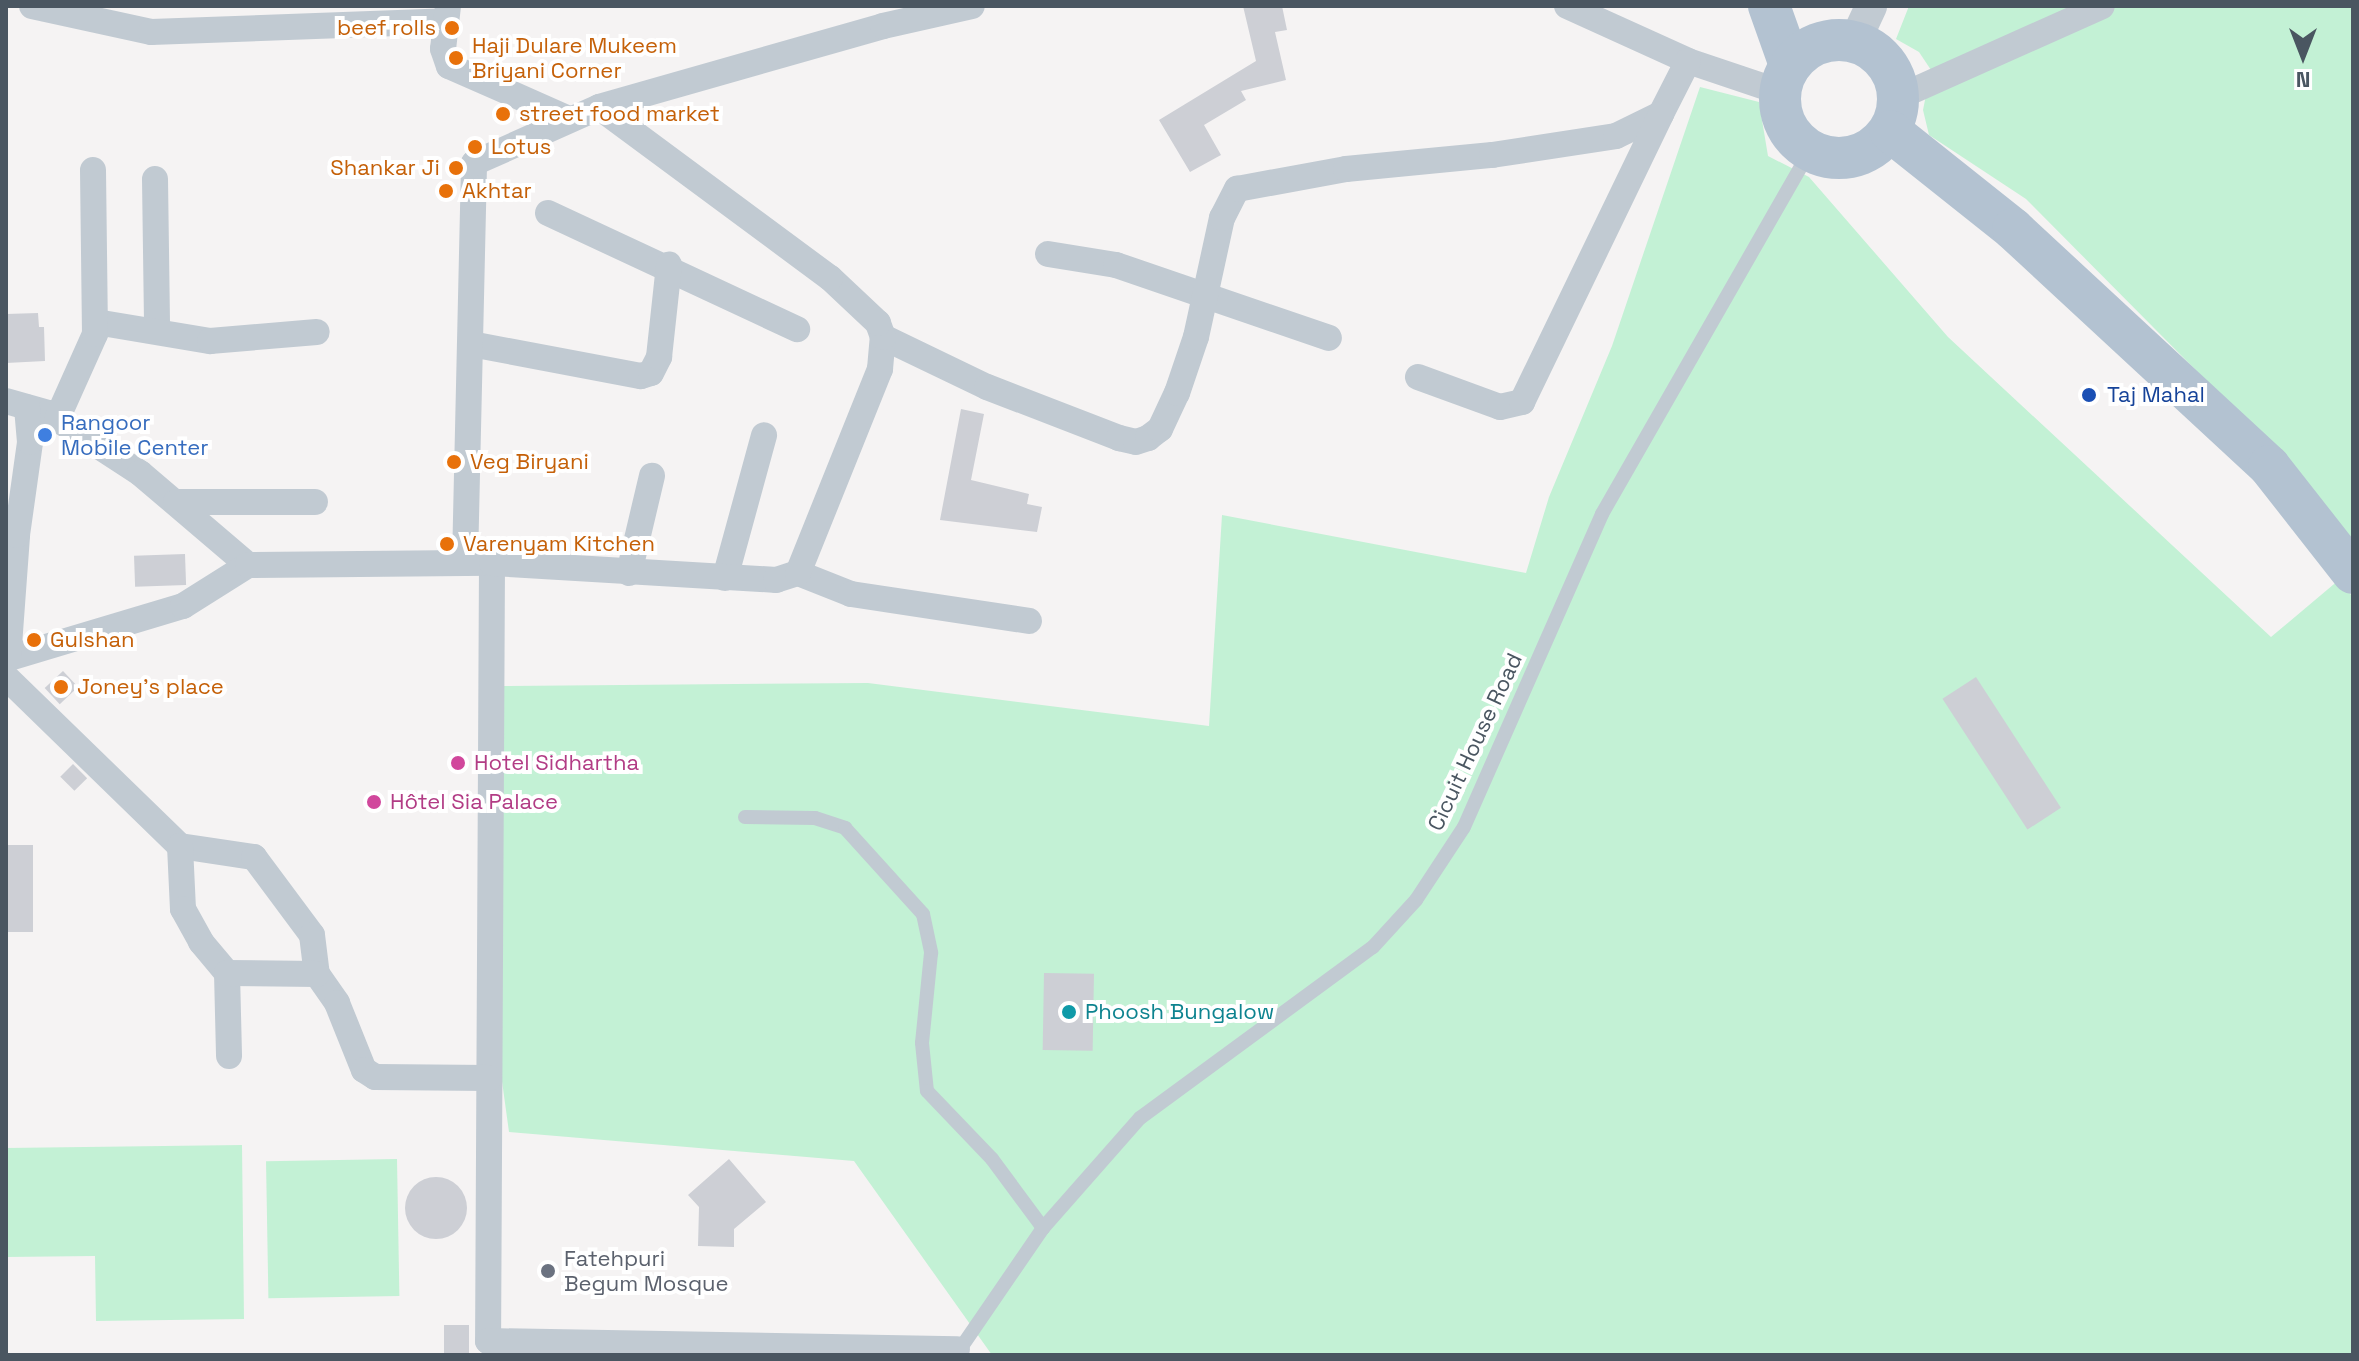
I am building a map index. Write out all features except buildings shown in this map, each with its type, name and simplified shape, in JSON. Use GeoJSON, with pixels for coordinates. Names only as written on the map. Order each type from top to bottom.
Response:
{"type":"FeatureCollection","features":[{"type":"Feature","properties":{"kind":"main road"},"geometry":{"type":"LineString","coordinates":[[1769,6],[1823,49],[1890,68],[1895,114],[2013,229],[2269,466],[2353,573]]}},
{"type":"Feature","properties":{"kind":"main road"},"geometry":{"type":"LineString","coordinates":[[1798,6],[1823,49]]}},
{"type":"Feature","properties":{"kind":"main road"},"geometry":{"type":"LineString","coordinates":[[1823,49],[1783,120],[1810,151],[1845,158],[1863,154],[1895,114]]}},
{"type":"Feature","properties":{"kind":"street"},"geometry":{"type":"LineString","coordinates":[[35,6],[118,17],[151,32],[447,14],[445,59],[456,73],[567,118]]}},
{"type":"Feature","properties":{"kind":"street"},"geometry":{"type":"LineString","coordinates":[[465,562],[474,163],[567,118],[599,107],[883,26],[972,6]]}},
{"type":"Feature","properties":{"kind":"street"},"geometry":{"type":"LineString","coordinates":[[1567,6],[1688,61],[1823,49]]}},
{"type":"Feature","properties":{"kind":"street"},"geometry":{"type":"LineString","coordinates":[[1895,114],[2102,6]]}},
{"type":"Feature","properties":{"kind":"street"},"geometry":{"type":"LineString","coordinates":[[1418,377],[1500,407],[1522,402],[1688,61]]}},
{"type":"Feature","properties":{"kind":"street"},"geometry":{"type":"LineString","coordinates":[[599,107],[830,278],[868,309],[883,337],[880,369],[798,573]]}},
{"type":"Feature","properties":{"kind":"street"},"geometry":{"type":"LineString","coordinates":[[883,337],[987,387],[1136,442],[1160,429],[1177,393],[1207,294],[1228,199],[1250,184],[1616,136],[1661,114]]}},
{"type":"Feature","properties":{"kind":"street"},"geometry":{"type":"LineString","coordinates":[[57,419],[91,351],[96,322],[93,170]]}},
{"type":"Feature","properties":{"kind":"street"},"geometry":{"type":"LineString","coordinates":[[155,179],[157,331]]}},
{"type":"Feature","properties":{"kind":"street"},"geometry":{"type":"LineString","coordinates":[[548,213],[669,265],[797,329]]}},
{"type":"Feature","properties":{"kind":"street"},"geometry":{"type":"LineString","coordinates":[[1048,254],[1116,265],[1329,338]]}},
{"type":"Feature","properties":{"kind":"street"},"geometry":{"type":"LineString","coordinates":[[471,344],[641,376],[651,373],[659,357],[669,265]]}},
{"type":"Feature","properties":{"kind":"street"},"geometry":{"type":"LineString","coordinates":[[96,322],[210,341],[317,332]]}},
{"type":"Feature","properties":{"kind":"street"},"geometry":{"type":"LineString","coordinates":[[16,404],[57,419],[176,502],[248,565]]}},
{"type":"Feature","properties":{"kind":"street"},"geometry":{"type":"LineString","coordinates":[[16,404],[30,442],[17,535],[7,665],[180,846],[254,857],[312,935],[317,974],[337,1003],[364,1070],[375,1077],[489,1078]]}},
{"type":"Feature","properties":{"kind":"street"},"geometry":{"type":"LineString","coordinates":[[725,578],[764,435]]}},
{"type":"Feature","properties":{"kind":"street"},"geometry":{"type":"LineString","coordinates":[[629,573],[652,476]]}},
{"type":"Feature","properties":{"kind":"street"},"geometry":{"type":"LineString","coordinates":[[176,502],[315,502]]}},
{"type":"Feature","properties":{"kind":"street"},"geometry":{"type":"LineString","coordinates":[[7,665],[183,606],[248,565],[465,562],[776,580],[798,573],[851,594],[1029,621]]}},
{"type":"Feature","properties":{"kind":"street"},"geometry":{"type":"LineString","coordinates":[[492,563],[491,1344],[657,1340],[956,1352]]}},
{"type":"Feature","properties":{"kind":"street"},"geometry":{"type":"LineString","coordinates":[[180,846],[186,916],[227,973],[229,1056]]}},
{"type":"Feature","properties":{"kind":"street"},"geometry":{"type":"LineString","coordinates":[[227,973],[317,974]]}},
{"type":"Feature","properties":{"kind":"lane","name":"Cicuit House Road"},"geometry":{"type":"LineString","coordinates":[[956,1352],[1043,1228],[1140,1118],[1373,947],[1416,900],[1464,827],[1602,514],[1810,151]]}},
{"type":"Feature","properties":{"kind":"lane"},"geometry":{"type":"LineString","coordinates":[[745,817],[815,818],[845,828],[923,914],[931,953],[922,1043],[927,1091],[992,1159],[1043,1228]]}},
{"type":"Feature","properties":{"kind":"green space"},"geometry":{"type":"Polygon","coordinates":[[[1909,6],[2353,6],[2353,542],[2280,455],[2026,199],[1929,135],[1923,110],[1931,70],[1919,52],[1896,39],[1909,6]]]}},
{"type":"Feature","properties":{"kind":"green space"},"geometry":{"type":"Polygon","coordinates":[[[1700,87],[1759,102],[1768,156],[1809,177],[1948,337],[2271,637],[2340,579],[2353,598],[2353,1355],[992,1355],[854,1161],[509,1132],[501,1074],[501,686],[868,683],[1209,726],[1222,515],[1526,573],[1549,497],[1612,346],[1700,87]]]}},
{"type":"Feature","properties":{"kind":"green space"},"geometry":{"type":"Polygon","coordinates":[[[242,1145],[244,1319],[96,1321],[95,1256],[6,1257],[6,1148],[242,1145]]]}},
{"type":"Feature","properties":{"kind":"green space"},"geometry":{"type":"Polygon","coordinates":[[[397,1159],[399,1296],[268,1298],[266,1161],[397,1159]]]}},
{"type":"Feature","properties":{"kind":"place","name":"beef rolls"},"geometry":{"type":"Point","coordinates":[452,28]}},
{"type":"Feature","properties":{"kind":"place","name":"Haji Dulare Mukeem Briyani Corner"},"geometry":{"type":"Point","coordinates":[456,58]}},
{"type":"Feature","properties":{"kind":"place","name":"street food market"},"geometry":{"type":"Point","coordinates":[503,114]}},
{"type":"Feature","properties":{"kind":"place","name":"Lotus"},"geometry":{"type":"Point","coordinates":[475,147]}},
{"type":"Feature","properties":{"kind":"place","name":"Shankar Ji"},"geometry":{"type":"Point","coordinates":[456,168]}},
{"type":"Feature","properties":{"kind":"place","name":"Akhtar"},"geometry":{"type":"Point","coordinates":[446,191]}},
{"type":"Feature","properties":{"kind":"place","name":"Taj Mahal"},"geometry":{"type":"Point","coordinates":[2089,395]}},
{"type":"Feature","properties":{"kind":"place","name":"Rangoor Mobile Center"},"geometry":{"type":"Point","coordinates":[45,435]}},
{"type":"Feature","properties":{"kind":"place","name":"Veg Biryani"},"geometry":{"type":"Point","coordinates":[454,462]}},
{"type":"Feature","properties":{"kind":"place","name":"Varenyam Kitchen"},"geometry":{"type":"Point","coordinates":[447,544]}},
{"type":"Feature","properties":{"kind":"place","name":"Gulshan"},"geometry":{"type":"Point","coordinates":[34,640]}},
{"type":"Feature","properties":{"kind":"place","name":"Joney's place"},"geometry":{"type":"Point","coordinates":[61,687]}},
{"type":"Feature","properties":{"kind":"place","name":"Hotel Sidhartha"},"geometry":{"type":"Point","coordinates":[458,763]}},
{"type":"Feature","properties":{"kind":"place","name":"Hôtel Sia Palace"},"geometry":{"type":"Point","coordinates":[374,802]}},
{"type":"Feature","properties":{"kind":"place","name":"Phoosh Bungalow"},"geometry":{"type":"Point","coordinates":[1069,1012]}},
{"type":"Feature","properties":{"kind":"place","name":"Fatehpuri Begum Mosque"},"geometry":{"type":"Point","coordinates":[548,1271]}}]}
